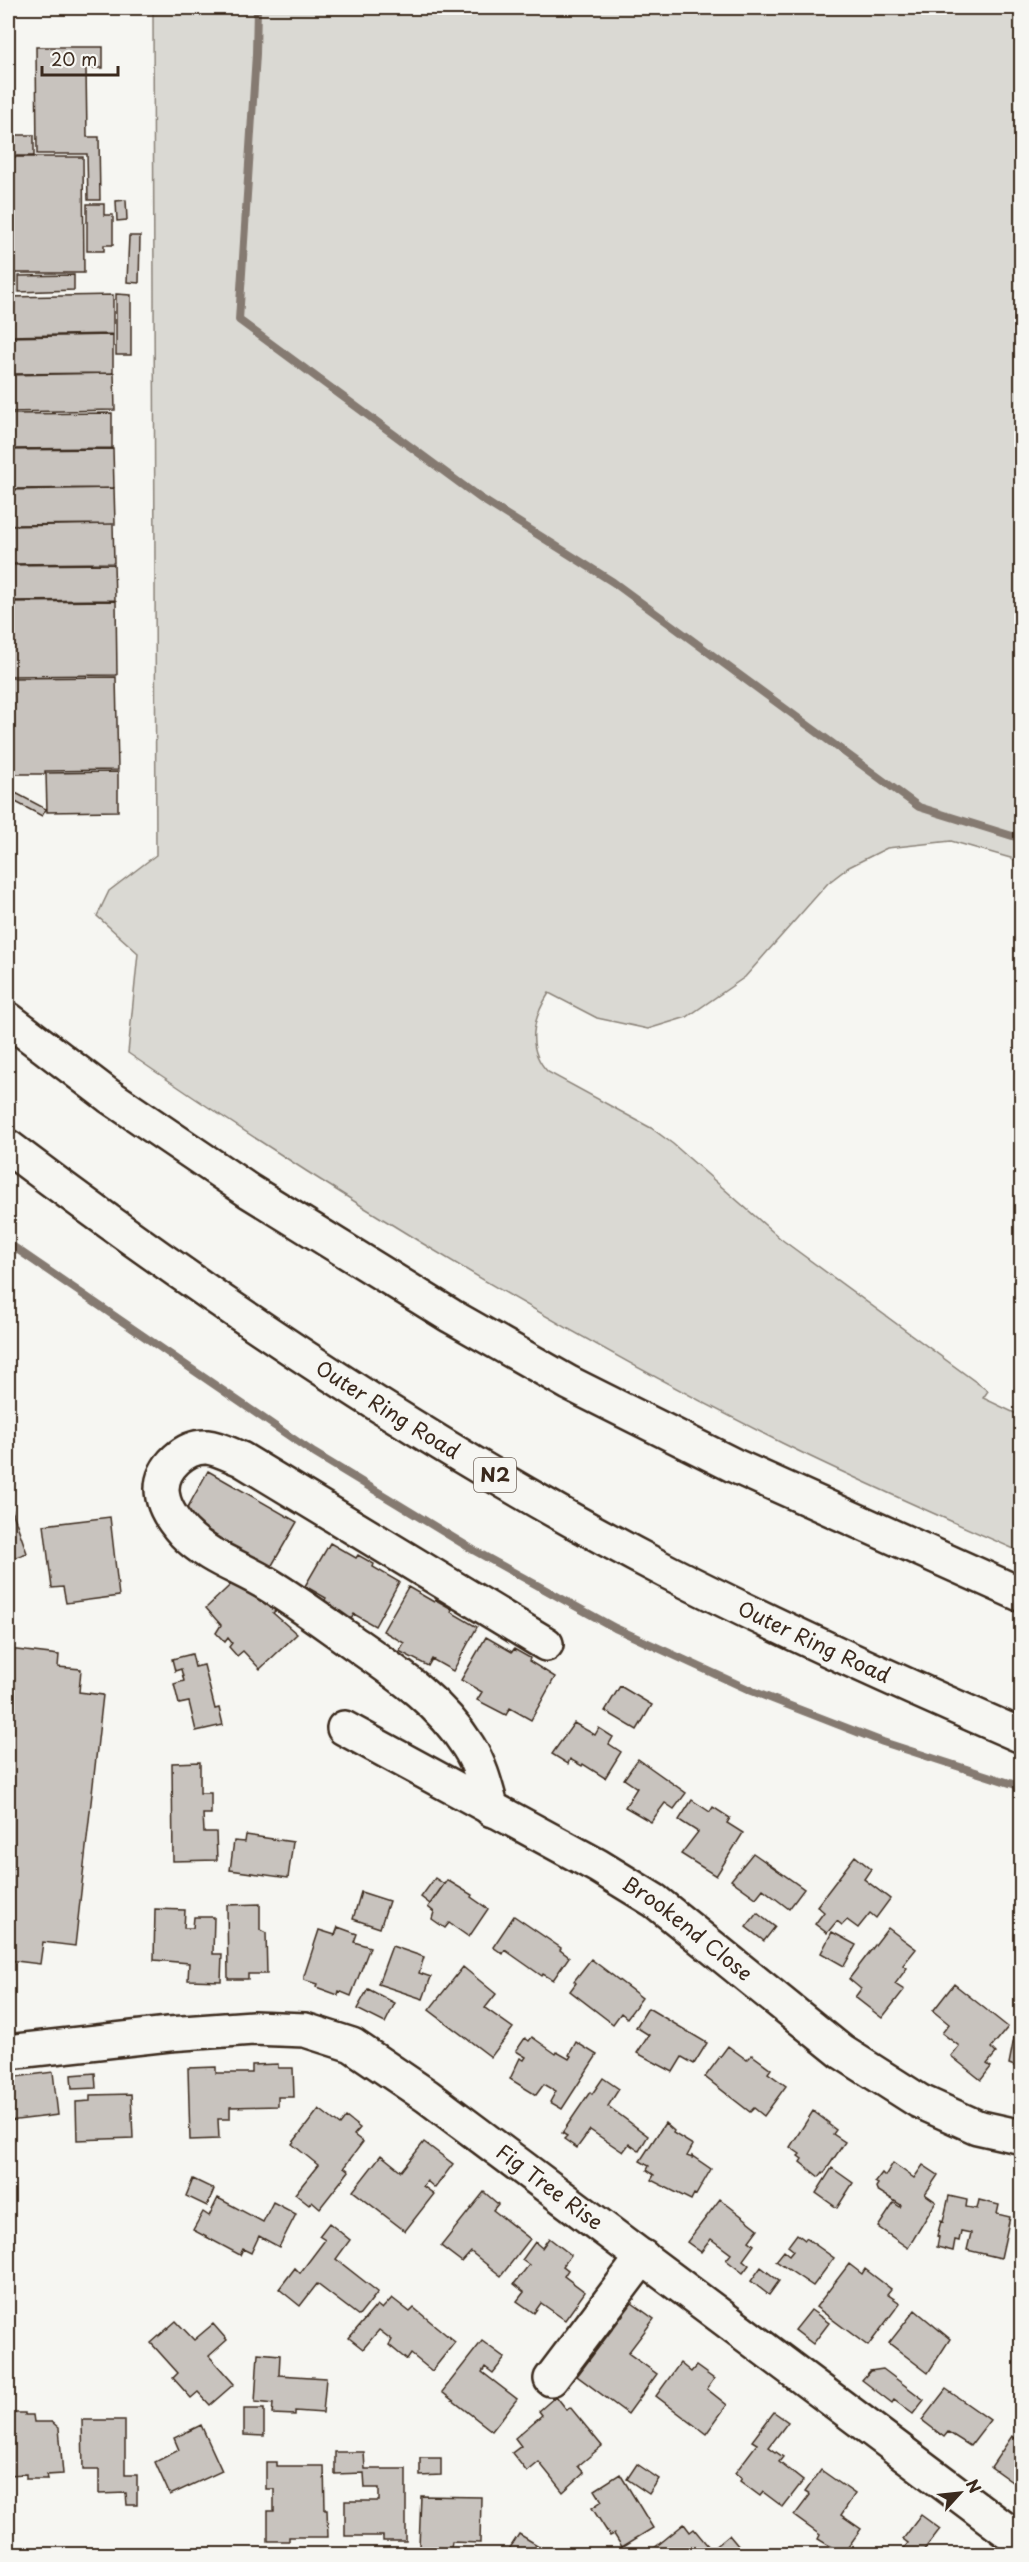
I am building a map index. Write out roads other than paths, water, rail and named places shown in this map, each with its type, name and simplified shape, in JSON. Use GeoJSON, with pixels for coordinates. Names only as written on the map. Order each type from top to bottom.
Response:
{"type":"FeatureCollection","features":[{"type":"Feature","properties":{"kind":"main road"},"geometry":{"type":"LineString","coordinates":[[8,1019],[109,1096],[249,1191],[451,1316],[559,1378],[733,1465],[1022,1595]]}},
{"type":"Feature","properties":{"kind":"main road","name":"Outer Ring Road"},"geometry":{"type":"LineString","coordinates":[[8,1147],[109,1223],[318,1368],[548,1506],[665,1570],[796,1636],[1022,1736]]}},
{"type":"Feature","properties":{"kind":"main road"},"geometry":{"type":"LineString","coordinates":[[492,1810],[481,1772],[469,1747],[444,1714],[417,1689],[310,1613],[268,1584],[214,1557],[184,1534],[167,1512],[162,1489],[166,1471],[178,1458],[190,1450],[208,1447],[241,1459],[546,1644]]}},
{"type":"Feature","properties":{"kind":"main road","name":"Brookend Close"},"geometry":{"type":"LineString","coordinates":[[344,1728],[598,1866],[655,1901],[842,2052],[919,2101],[977,2127],[1022,2137]]}},
{"type":"Feature","properties":{"kind":"main road","name":"Fig Tree Rise"},"geometry":{"type":"LineString","coordinates":[[8,2052],[169,2034],[253,2028],[305,2030],[352,2045],[394,2071],[1022,2542]]}},
{"type":"Feature","properties":{"kind":"main road"},"geometry":{"type":"LineString","coordinates":[[550,2379],[643,2257]]}},
{"type":"Feature","properties":{"kind":"waterway"},"geometry":{"type":"LineString","coordinates":[[257,8],[239,320],[480,498],[613,582],[919,807],[1022,839]]}},
{"type":"Feature","properties":{"kind":"waterway"},"geometry":{"type":"LineString","coordinates":[[8,1243],[314,1453],[475,1551],[615,1628],[752,1691],[883,1742],[1022,1787]]}}]}
